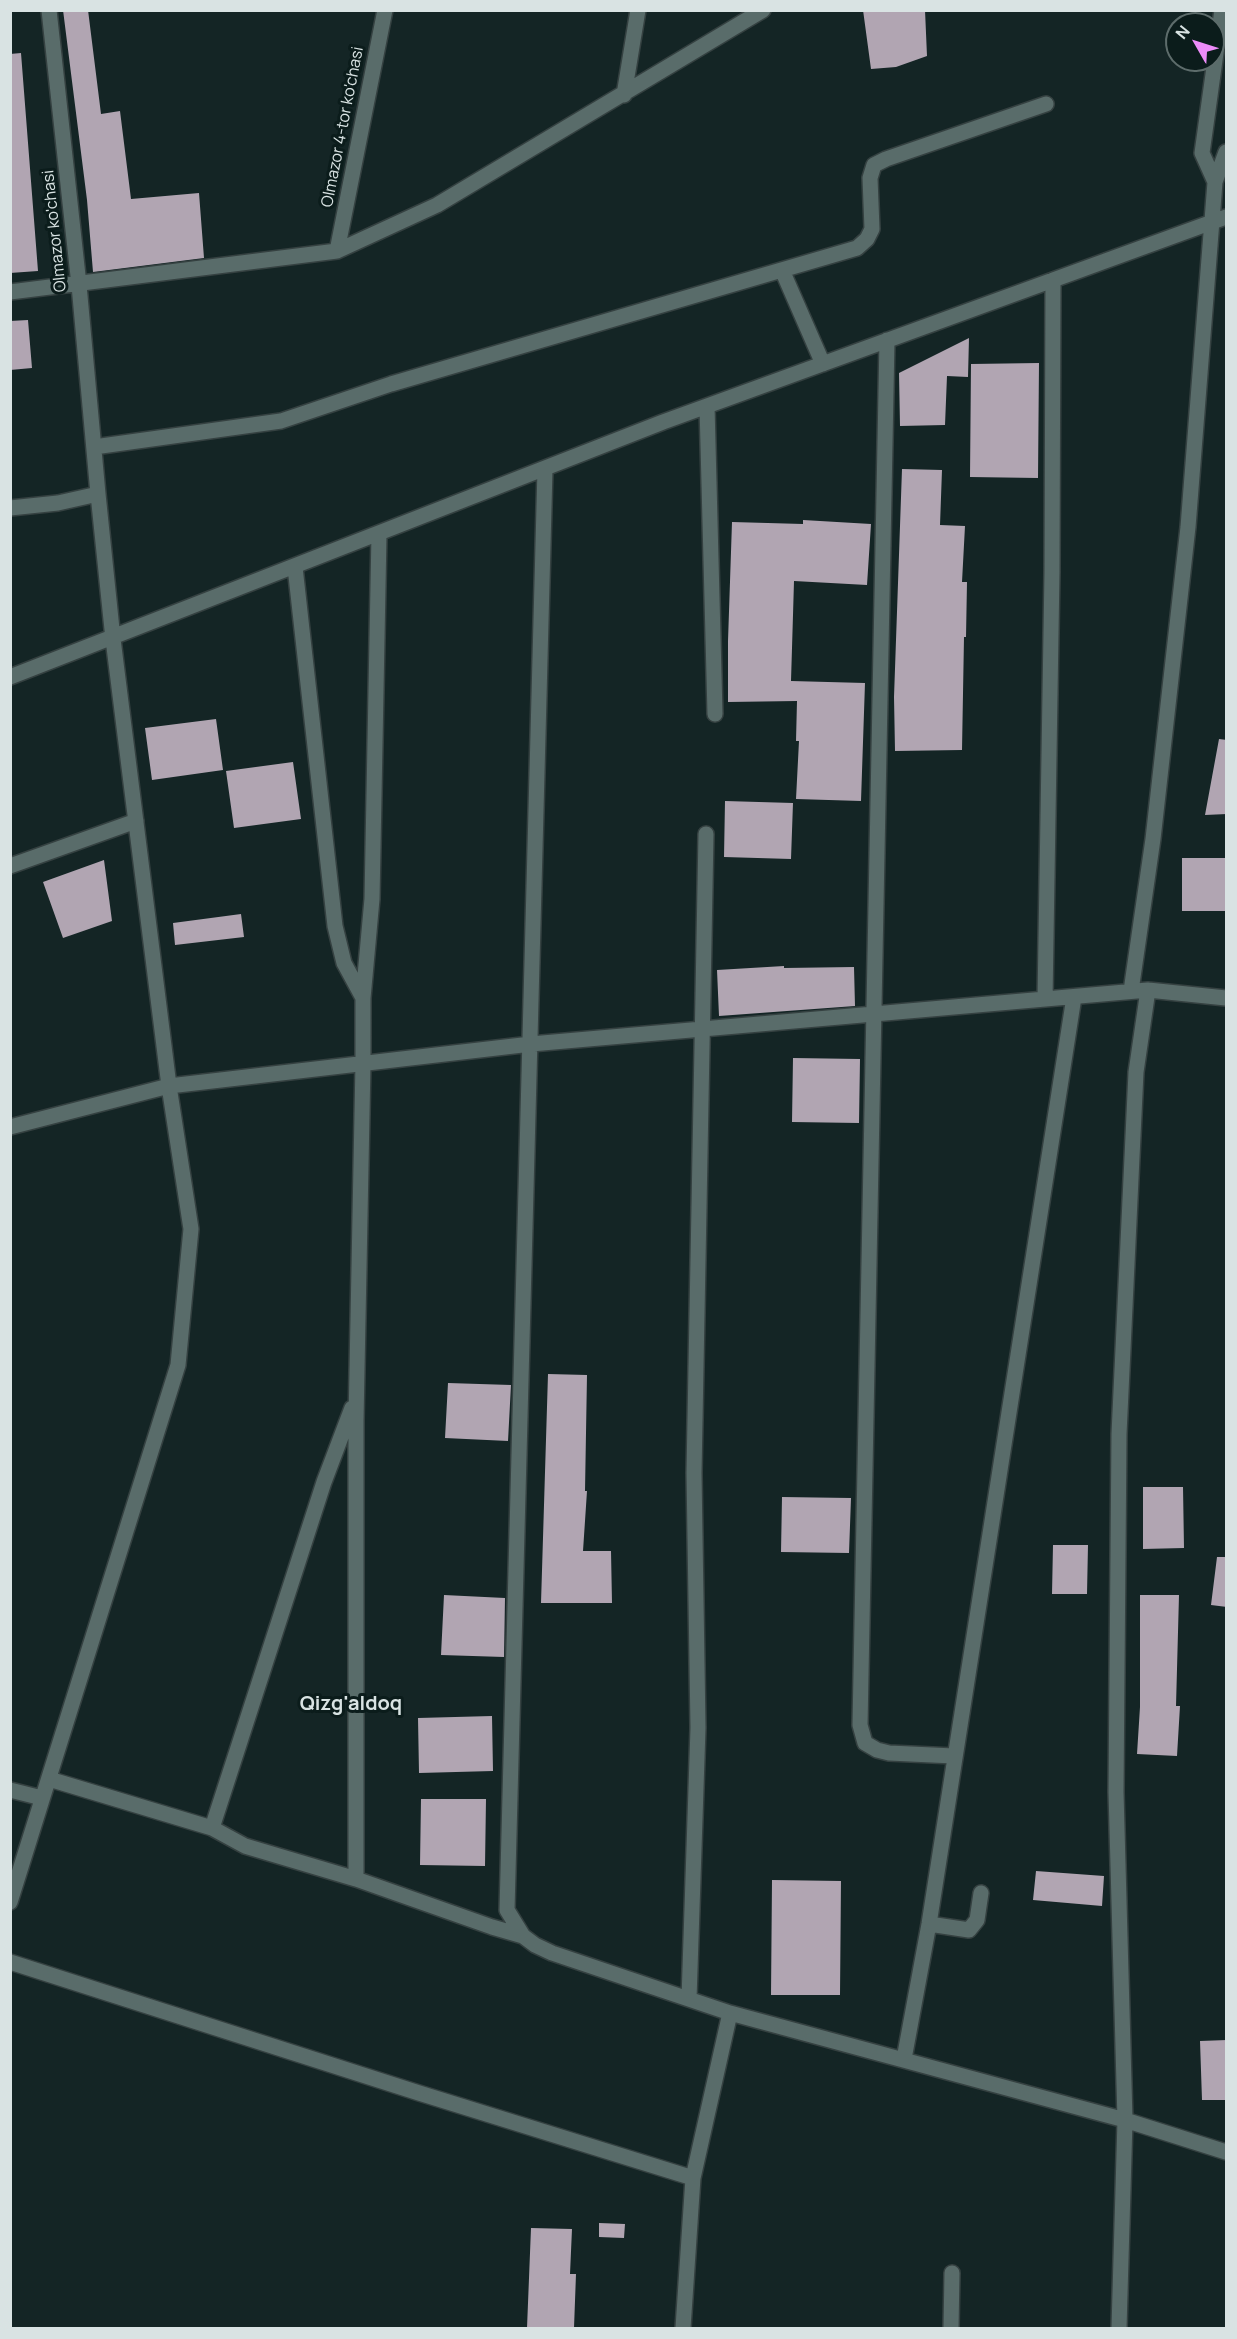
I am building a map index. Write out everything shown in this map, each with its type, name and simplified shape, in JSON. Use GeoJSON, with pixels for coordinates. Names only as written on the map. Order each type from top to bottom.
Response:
{"type":"FeatureCollection","features":[{"type":"Feature","properties":{"kind":"street","name":"Olmazor ko'chasi"},"geometry":{"type":"LineString","coordinates":[[10,1902],[178,1365],[191,1229],[169,1086],[113,639],[80,285],[49,10]]}},
{"type":"Feature","properties":{"kind":"street","name":"Olmazor 4-tor ko'chasi"},"geometry":{"type":"LineString","coordinates":[[337,251],[384,10]]}},
{"type":"Feature","properties":{"kind":"street"},"geometry":{"type":"LineString","coordinates":[[624,94],[638,10]]}},
{"type":"Feature","properties":{"kind":"street"},"geometry":{"type":"LineString","coordinates":[[10,292],[337,251],[437,205],[764,10]]}},
{"type":"Feature","properties":{"kind":"street"},"geometry":{"type":"LineString","coordinates":[[1131,992],[1153,839],[1220,219],[1215,182],[1202,153],[1222,10]]}},
{"type":"Feature","properties":{"kind":"street"},"geometry":{"type":"LineString","coordinates":[[94,447],[281,421],[391,384],[857,248],[867,239],[872,229],[870,178],[874,165],[1046,104]]}},
{"type":"Feature","properties":{"kind":"street"},"geometry":{"type":"LineString","coordinates":[[1215,182],[1227,152]]}},
{"type":"Feature","properties":{"kind":"street"},"geometry":{"type":"LineString","coordinates":[[10,677],[113,639],[707,406],[1220,219]]}},
{"type":"Feature","properties":{"kind":"street"},"geometry":{"type":"LineString","coordinates":[[782,270],[823,364]]}},
{"type":"Feature","properties":{"kind":"street"},"geometry":{"type":"LineString","coordinates":[[1045,999],[1052,560],[1053,280]]}},
{"type":"Feature","properties":{"kind":"street"},"geometry":{"type":"LineString","coordinates":[[887,340],[860,1725],[865,1743],[877,1750],[889,1753],[954,1756]]}},
{"type":"Feature","properties":{"kind":"street"},"geometry":{"type":"LineString","coordinates":[[707,406],[715,714]]}},
{"type":"Feature","properties":{"kind":"street"},"geometry":{"type":"LineString","coordinates":[[523,1936],[507,1910],[545,469]]}},
{"type":"Feature","properties":{"kind":"street"},"geometry":{"type":"LineString","coordinates":[[10,508],[58,503],[98,494]]}},
{"type":"Feature","properties":{"kind":"street"},"geometry":{"type":"LineString","coordinates":[[356,1879],[357,1397],[363,998],[372,899],[379,534]]}},
{"type":"Feature","properties":{"kind":"street"},"geometry":{"type":"LineString","coordinates":[[295,567],[335,926],[344,963],[363,998]]}},
{"type":"Feature","properties":{"kind":"street"},"geometry":{"type":"LineString","coordinates":[[10,866],[136,821]]}},
{"type":"Feature","properties":{"kind":"street"},"geometry":{"type":"LineString","coordinates":[[689,1999],[698,1728],[694,1473],[706,834]]}},
{"type":"Feature","properties":{"kind":"street"},"geometry":{"type":"LineString","coordinates":[[1119,2328],[1125,2121],[1116,1792],[1119,1434],[1136,1072],[1148,990]]}},
{"type":"Feature","properties":{"kind":"street"},"geometry":{"type":"LineString","coordinates":[[10,1127],[169,1086],[531,1044],[1148,990],[1227,998]]}},
{"type":"Feature","properties":{"kind":"street"},"geometry":{"type":"LineString","coordinates":[[904,2059],[929,1924],[1074,997]]}},
{"type":"Feature","properties":{"kind":"street"},"geometry":{"type":"LineString","coordinates":[[212,1828],[324,1482],[357,1397]]}},
{"type":"Feature","properties":{"kind":"street"},"geometry":{"type":"LineString","coordinates":[[49,1779],[212,1828],[245,1846],[356,1879],[523,1936],[552,1953],[730,2013],[904,2059],[1227,2152]]}},
{"type":"Feature","properties":{"kind":"street"},"geometry":{"type":"LineString","coordinates":[[10,1790],[42,1798]]}},
{"type":"Feature","properties":{"kind":"street"},"geometry":{"type":"LineString","coordinates":[[929,1924],[969,1930],[977,1920],[981,1893]]}},
{"type":"Feature","properties":{"kind":"street"},"geometry":{"type":"LineString","coordinates":[[10,1962],[408,2090],[693,2178]]}},
{"type":"Feature","properties":{"kind":"street"},"geometry":{"type":"LineString","coordinates":[[683,2328],[693,2178],[730,2013]]}},
{"type":"Feature","properties":{"kind":"street"},"geometry":{"type":"LineString","coordinates":[[951,2328],[952,2273]]}},
{"type":"Feature","properties":{"kind":"building"},"geometry":{"type":"Polygon","coordinates":[[[63,10],[88,10],[101,114],[120,111],[131,199],[199,193],[204,258],[93,272],[87,200],[63,10]]]}},
{"type":"Feature","properties":{"kind":"building"},"geometry":{"type":"Polygon","coordinates":[[[863,10],[925,10],[927,56],[896,67],[871,69],[863,10]]]}},
{"type":"Feature","properties":{"kind":"building"},"geometry":{"type":"Polygon","coordinates":[[[21,53],[38,271],[10,273],[10,54],[21,53]]]}},
{"type":"Feature","properties":{"kind":"building"},"geometry":{"type":"Polygon","coordinates":[[[28,320],[32,368],[10,370],[10,321],[28,320]]]}},
{"type":"Feature","properties":{"kind":"building"},"geometry":{"type":"Polygon","coordinates":[[[969,338],[968,377],[947,376],[945,425],[900,426],[899,373],[969,338]]]}},
{"type":"Feature","properties":{"kind":"building"},"geometry":{"type":"Polygon","coordinates":[[[1039,363],[1038,478],[970,477],[971,364],[1039,363]]]}},
{"type":"Feature","properties":{"kind":"building"},"geometry":{"type":"Polygon","coordinates":[[[902,469],[942,470],[940,525],[965,526],[962,582],[967,582],[962,750],[895,751],[894,697],[902,469]]]}},
{"type":"Feature","properties":{"kind":"building"},"geometry":{"type":"Polygon","coordinates":[[[803,520],[871,524],[867,585],[794,581],[791,681],[865,683],[861,801],[796,799],[799,741],[796,741],[797,701],[728,702],[732,522],[803,524],[803,520]]]}},
{"type":"Feature","properties":{"kind":"building"},"geometry":{"type":"Polygon","coordinates":[[[216,719],[223,770],[152,780],[145,728],[216,719]]]}},
{"type":"Feature","properties":{"kind":"building"},"geometry":{"type":"Polygon","coordinates":[[[1219,739],[1227,740],[1227,814],[1205,815],[1219,739]]]}},
{"type":"Feature","properties":{"kind":"building"},"geometry":{"type":"Polygon","coordinates":[[[293,762],[301,819],[234,828],[226,771],[293,762]]]}},
{"type":"Feature","properties":{"kind":"building"},"geometry":{"type":"Polygon","coordinates":[[[725,801],[793,803],[791,859],[724,857],[725,801]]]}},
{"type":"Feature","properties":{"kind":"building"},"geometry":{"type":"Polygon","coordinates":[[[1182,858],[1227,858],[1227,911],[1182,911],[1182,858]]]}},
{"type":"Feature","properties":{"kind":"building"},"geometry":{"type":"Polygon","coordinates":[[[104,860],[112,921],[63,938],[43,882],[104,860]]]}},
{"type":"Feature","properties":{"kind":"building"},"geometry":{"type":"Polygon","coordinates":[[[241,914],[244,937],[175,945],[173,923],[241,914]]]}},
{"type":"Feature","properties":{"kind":"building"},"geometry":{"type":"Polygon","coordinates":[[[784,966],[784,968],[854,967],[855,1006],[719,1016],[717,970],[784,966]]]}},
{"type":"Feature","properties":{"kind":"building"},"geometry":{"type":"Polygon","coordinates":[[[793,1058],[860,1059],[859,1123],[792,1122],[793,1058]]]}},
{"type":"Feature","properties":{"kind":"building"},"geometry":{"type":"Polygon","coordinates":[[[548,1374],[587,1375],[585,1491],[587,1491],[583,1551],[611,1551],[612,1603],[541,1603],[548,1374]]]}},
{"type":"Feature","properties":{"kind":"building"},"geometry":{"type":"Polygon","coordinates":[[[448,1383],[511,1385],[508,1441],[445,1438],[448,1383]]]}},
{"type":"Feature","properties":{"kind":"building"},"geometry":{"type":"Polygon","coordinates":[[[1143,1487],[1183,1487],[1184,1548],[1143,1549],[1143,1487]]]}},
{"type":"Feature","properties":{"kind":"building"},"geometry":{"type":"Polygon","coordinates":[[[782,1497],[851,1498],[849,1553],[781,1552],[782,1497]]]}},
{"type":"Feature","properties":{"kind":"building"},"geometry":{"type":"Polygon","coordinates":[[[1053,1545],[1088,1545],[1087,1594],[1052,1594],[1053,1545]]]}},
{"type":"Feature","properties":{"kind":"building"},"geometry":{"type":"Polygon","coordinates":[[[1217,1557],[1227,1557],[1227,1607],[1211,1605],[1217,1557]]]}},
{"type":"Feature","properties":{"kind":"building"},"geometry":{"type":"Polygon","coordinates":[[[444,1595],[505,1598],[504,1657],[441,1655],[444,1595]]]}},
{"type":"Feature","properties":{"kind":"building"},"geometry":{"type":"Polygon","coordinates":[[[1140,1595],[1179,1595],[1176,1706],[1180,1706],[1177,1756],[1137,1754],[1140,1707],[1140,1595]]]}},
{"type":"Feature","properties":{"kind":"building"},"geometry":{"type":"Polygon","coordinates":[[[492,1716],[493,1771],[419,1773],[418,1718],[492,1716]]]}},
{"type":"Feature","properties":{"kind":"building"},"geometry":{"type":"Polygon","coordinates":[[[421,1799],[486,1799],[485,1866],[420,1865],[421,1799]]]}},
{"type":"Feature","properties":{"kind":"building"},"geometry":{"type":"Polygon","coordinates":[[[1036,1871],[1104,1876],[1102,1906],[1033,1900],[1036,1871]]]}},
{"type":"Feature","properties":{"kind":"building"},"geometry":{"type":"Polygon","coordinates":[[[772,1880],[841,1881],[840,1995],[771,1995],[772,1880]]]}},
{"type":"Feature","properties":{"kind":"building"},"geometry":{"type":"Polygon","coordinates":[[[1227,2040],[1227,2100],[1202,2100],[1200,2041],[1227,2040]]]}},
{"type":"Feature","properties":{"kind":"building"},"geometry":{"type":"Polygon","coordinates":[[[599,2223],[625,2224],[624,2238],[599,2237],[599,2223]]]}},
{"type":"Feature","properties":{"kind":"building"},"geometry":{"type":"Polygon","coordinates":[[[531,2228],[572,2229],[570,2274],[576,2274],[574,2328],[527,2328],[531,2228]]]}},
{"type":"Feature","properties":{"kind":"district","name":"Qizg'aldoq"},"geometry":{"type":"Point","coordinates":[351,1704]}}]}
